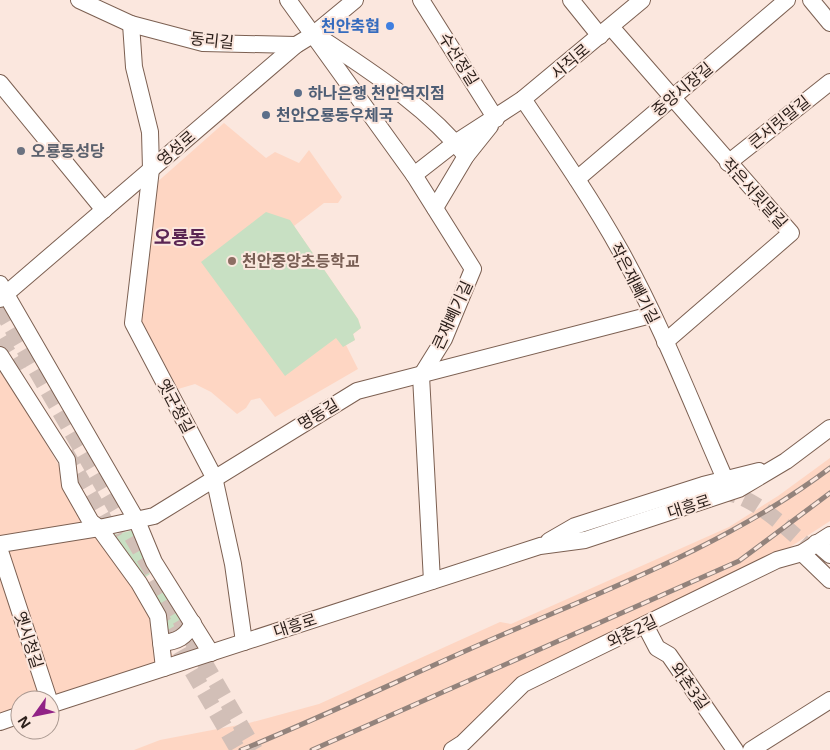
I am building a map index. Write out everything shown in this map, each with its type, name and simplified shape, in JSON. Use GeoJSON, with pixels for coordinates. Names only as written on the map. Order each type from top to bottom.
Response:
{"type":"FeatureCollection","features":[{"type":"Feature","properties":{"kind":"street","name":"동리길"},"geometry":{"type":"LineString","coordinates":[[78,0],[131,24],[203,43],[296,45]]}},
{"type":"Feature","properties":{"kind":"street","name":"큰재빼기길"},"geometry":{"type":"LineString","coordinates":[[288,0],[414,175],[473,269],[444,339],[421,376]]}},
{"type":"Feature","properties":{"kind":"street","name":"영성로"},"geometry":{"type":"LineString","coordinates":[[2,292],[104,210],[296,45],[314,34],[355,0]]}},
{"type":"Feature","properties":{"kind":"street","name":"수선정길"},"geometry":{"type":"LineString","coordinates":[[421,0],[496,119]]}},
{"type":"Feature","properties":{"kind":"street","name":"작은서릿말길"},"geometry":{"type":"LineString","coordinates":[[572,0],[671,98],[791,233],[665,342]]}},
{"type":"Feature","properties":{"kind":"street","name":"사직로"},"geometry":{"type":"LineString","coordinates":[[414,175],[455,143],[496,119],[523,100],[642,0]]}},
{"type":"Feature","properties":{"kind":"street","name":"중앙시장길"},"geometry":{"type":"LineString","coordinates":[[577,179],[787,0]]}},
{"type":"Feature","properties":{"kind":"street"},"geometry":{"type":"LineString","coordinates":[[811,0],[830,23]]}},
{"type":"Feature","properties":{"kind":"street"},"geometry":{"type":"LineString","coordinates":[[131,24],[134,67],[150,132],[152,169]]}},
{"type":"Feature","properties":{"kind":"street"},"geometry":{"type":"LineString","coordinates":[[314,34],[417,107],[466,156]]}},
{"type":"Feature","properties":{"kind":"street","name":"큰서릿말길"},"geometry":{"type":"LineString","coordinates":[[728,163],[830,82]]}},
{"type":"Feature","properties":{"kind":"street"},"geometry":{"type":"LineString","coordinates":[[0,83],[104,210]]}},
{"type":"Feature","properties":{"kind":"street","name":"작은재빼기길"},"geometry":{"type":"LineString","coordinates":[[523,100],[577,179],[620,250],[665,342],[724,479]]}},
{"type":"Feature","properties":{"kind":"street","name":"사직로"},"geometry":{"type":"LineString","coordinates":[[436,208],[466,156],[496,119]]}},
{"type":"Feature","properties":{"kind":"street","name":"옛군청길"},"geometry":{"type":"LineString","coordinates":[[152,169],[133,323],[214,477],[233,564],[244,642]]}},
{"type":"Feature","properties":{"kind":"street"},"geometry":{"type":"LineString","coordinates":[[2,292],[137,521],[154,562],[211,653]]}},
{"type":"Feature","properties":{"kind":"street","name":"명동길"},"geometry":{"type":"LineString","coordinates":[[0,544],[99,528],[154,516],[214,477],[357,391],[651,315]]}},
{"type":"Feature","properties":{"kind":"street"},"geometry":{"type":"LineString","coordinates":[[0,355],[67,460],[70,486],[91,522],[99,528],[139,583],[158,616],[164,668]]}},
{"type":"Feature","properties":{"kind":"street"},"geometry":{"type":"LineString","coordinates":[[421,376],[432,581]]}},
{"type":"Feature","properties":{"kind":"street","name":"대흥로"},"geometry":{"type":"LineString","coordinates":[[60,702],[540,546],[586,540],[703,502],[739,489],[786,461],[830,428]]}},
{"type":"Feature","properties":{"kind":"street","name":"대흥로"},"geometry":{"type":"LineString","coordinates":[[540,546],[575,526],[724,479],[774,467]]}},
{"type":"Feature","properties":{"kind":"street"},"geometry":{"type":"LineString","coordinates":[[540,546],[702,493]]}},
{"type":"Feature","properties":{"kind":"street"},"geometry":{"type":"LineString","coordinates":[[823,539],[828,562]]}},
{"type":"Feature","properties":{"kind":"street","name":"와촌2길"},"geometry":{"type":"LineString","coordinates":[[462,748],[523,684],[776,560],[802,553],[823,539]]}},
{"type":"Feature","properties":{"kind":"street","name":"옛시청길"},"geometry":{"type":"LineString","coordinates":[[0,551],[45,690]]}},
{"type":"Feature","properties":{"kind":"street"},"geometry":{"type":"LineString","coordinates":[[802,553],[830,580]]}},
{"type":"Feature","properties":{"kind":"street"},"geometry":{"type":"LineString","coordinates":[[162,643],[179,640],[190,630],[192,623]]}},
{"type":"Feature","properties":{"kind":"street","name":"와촌3길"},"geometry":{"type":"LineString","coordinates":[[645,625],[657,648],[668,655],[735,750]]}},
{"type":"Feature","properties":{"kind":"street"},"geometry":{"type":"LineString","coordinates":[[751,750],[830,700]]}},
{"type":"Feature","properties":{"kind":"shaded area","name":"천안중앙초등학교"},"geometry":{"type":"Polygon","coordinates":[[[224,123],[266,158],[275,152],[299,163],[309,150],[342,197],[338,203],[324,203],[294,226],[358,319],[361,328],[353,334],[355,340],[346,345],[358,369],[275,417],[260,398],[251,400],[246,408],[237,414],[211,392],[195,384],[178,389],[140,318],[155,184],[224,123]]]}},
{"type":"Feature","properties":{"kind":"shaded area"},"geometry":{"type":"Polygon","coordinates":[[[0,367],[175,659],[60,697],[60,690],[10,690],[10,713],[0,716],[0,367]]]}},
{"type":"Feature","properties":{"kind":"shaded area"},"geometry":{"type":"Polygon","coordinates":[[[830,458],[830,521],[784,551],[510,684],[456,742],[452,750],[134,750],[160,740],[249,723],[319,704],[500,622],[511,624],[729,527],[778,496],[830,458]]]}},
{"type":"Feature","properties":{"kind":"green space"},"geometry":{"type":"Polygon","coordinates":[[[266,212],[290,220],[358,319],[361,328],[353,334],[355,340],[343,347],[336,338],[285,376],[201,262],[266,212]]]}},
{"type":"Feature","properties":{"kind":"green space"},"geometry":{"type":"Polygon","coordinates":[[[134,530],[154,565],[147,570],[150,574],[141,580],[112,535],[134,530]]]}},
{"type":"Feature","properties":{"kind":"green space"},"geometry":{"type":"Polygon","coordinates":[[[162,578],[188,620],[170,641],[149,587],[162,578]]]}},
{"type":"Feature","properties":{"kind":"tunnel"},"geometry":{"type":"LineString","coordinates":[[0,308],[255,750]]}},
{"type":"Feature","properties":{"kind":"tunnel"},"geometry":{"type":"LineString","coordinates":[[0,339],[19,371]]}},
{"type":"Feature","properties":{"kind":"tunnel"},"geometry":{"type":"LineString","coordinates":[[66,453],[115,538]]}},
{"type":"Feature","properties":{"kind":"tunnel"},"geometry":{"type":"LineString","coordinates":[[721,492],[734,495],[762,509],[790,531],[825,563]]}},
{"type":"Feature","properties":{"kind":"tunnel"},"geometry":{"type":"LineString","coordinates":[[156,609],[238,750]]}},
{"type":"Feature","properties":{"kind":"railway"},"geometry":{"type":"LineString","coordinates":[[241,750],[672,561],[753,518],[830,468]]}},
{"type":"Feature","properties":{"kind":"railway"},"geometry":{"type":"LineString","coordinates":[[312,750],[739,561],[830,493]]}},
{"type":"Feature","properties":{"kind":"place","name":"천안축협"},"geometry":{"type":"Point","coordinates":[390,26]}},
{"type":"Feature","properties":{"kind":"place","name":"하나은행 천안역지점"},"geometry":{"type":"Point","coordinates":[298,93]}},
{"type":"Feature","properties":{"kind":"place","name":"천안오룡동우체국"},"geometry":{"type":"Point","coordinates":[266,115]}},
{"type":"Feature","properties":{"kind":"place","name":"오룡동성당"},"geometry":{"type":"Point","coordinates":[21,151]}},
{"type":"Feature","properties":{"kind":"place","name":"천안중앙초등학교"},"geometry":{"type":"Point","coordinates":[232,261]}},
{"type":"Feature","properties":{"kind":"district","name":"오룡동"},"geometry":{"type":"Point","coordinates":[180,237]}}]}
